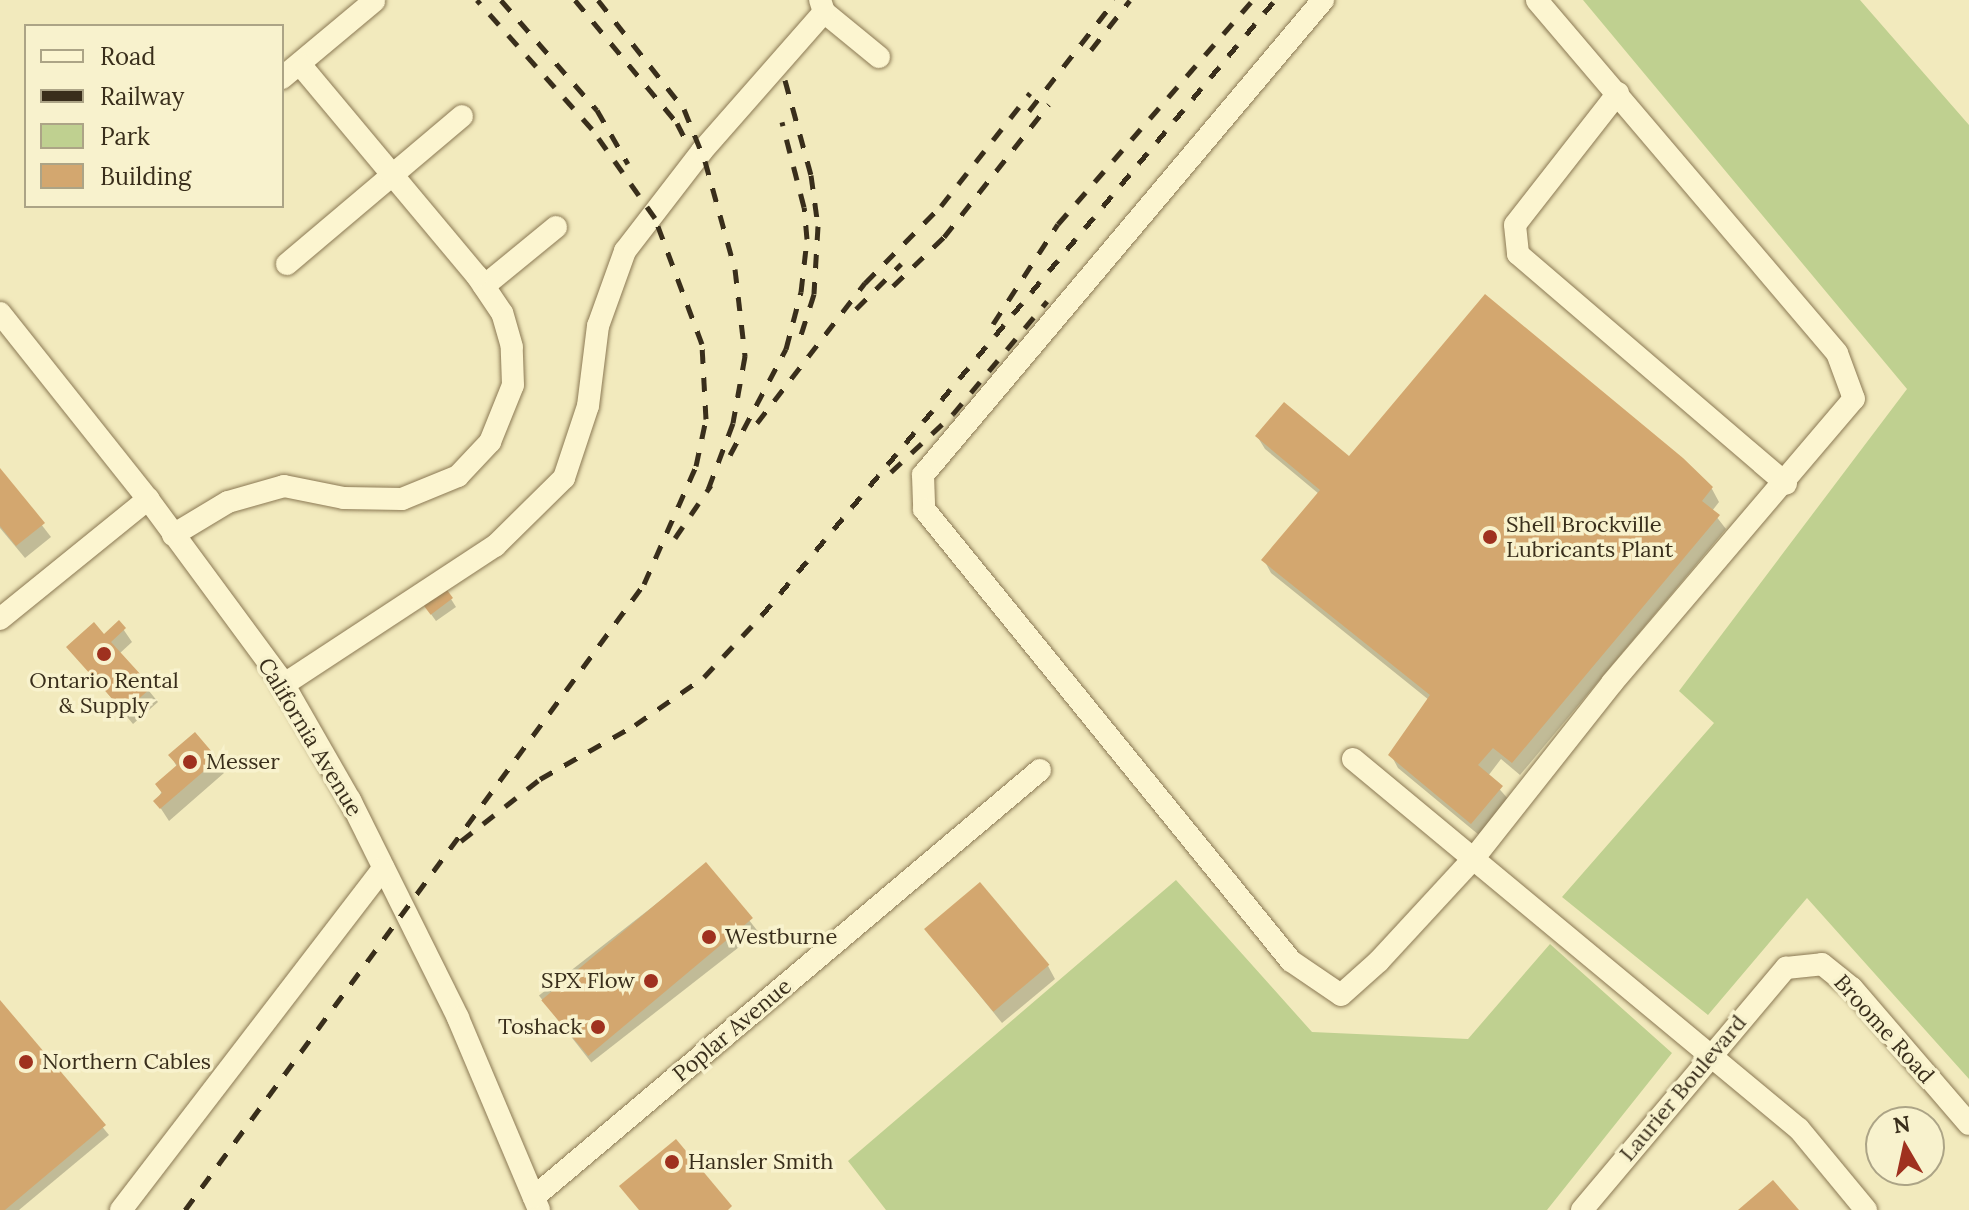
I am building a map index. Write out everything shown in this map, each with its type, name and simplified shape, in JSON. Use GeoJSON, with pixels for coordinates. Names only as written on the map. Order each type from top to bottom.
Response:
{"type":"FeatureCollection","features":[{"type":"Feature","properties":{"kind":"street"},"geometry":{"type":"LineString","coordinates":[[1323,0],[923,475],[924,509],[1291,961],[1341,995],[1379,961],[1474,858],[1612,683],[1786,484],[1854,399],[1837,353],[1537,0]]}},
{"type":"Feature","properties":{"kind":"street"},"geometry":{"type":"LineString","coordinates":[[284,76],[374,1]]}},
{"type":"Feature","properties":{"kind":"street"},"geometry":{"type":"LineString","coordinates":[[283,685],[495,546],[564,478],[588,406],[598,326],[625,251],[711,140],[822,6],[879,57]]}},
{"type":"Feature","properties":{"kind":"street"},"geometry":{"type":"LineString","coordinates":[[173,535],[228,502],[284,486],[344,498],[402,499],[458,476],[490,442],[513,385],[512,347],[502,313],[484,286],[300,64]]}},
{"type":"Feature","properties":{"kind":"street"},"geometry":{"type":"LineString","coordinates":[[1618,93],[1515,225],[1518,254],[1786,484]]}},
{"type":"Feature","properties":{"kind":"street"},"geometry":{"type":"LineString","coordinates":[[287,264],[462,116]]}},
{"type":"Feature","properties":{"kind":"street"},"geometry":{"type":"LineString","coordinates":[[484,286],[556,227]]}},
{"type":"Feature","properties":{"kind":"street","name":"California Avenue"},"geometry":{"type":"LineString","coordinates":[[0,313],[148,499],[283,685],[383,868],[458,1018],[536,1203]]}},
{"type":"Feature","properties":{"kind":"street"},"geometry":{"type":"LineString","coordinates":[[0,619],[148,499]]}},
{"type":"Feature","properties":{"kind":"street"},"geometry":{"type":"LineString","coordinates":[[1353,759],[1799,1129],[1866,1210]]}},
{"type":"Feature","properties":{"kind":"street","name":"Poplar Avenue"},"geometry":{"type":"LineString","coordinates":[[536,1203],[1040,770]]}},
{"type":"Feature","properties":{"kind":"street"},"geometry":{"type":"LineString","coordinates":[[121,1210],[383,868]]}},
{"type":"Feature","properties":{"kind":"street","name":"Broome Road"},"geometry":{"type":"LineString","coordinates":[[1786,968],[1822,964],[1852,988],[1969,1124]]}},
{"type":"Feature","properties":{"kind":"street","name":"Laurier Boulevard"},"geometry":{"type":"LineString","coordinates":[[1582,1210],[1708,1055],[1786,968]]}},
{"type":"Feature","properties":{"kind":"green space"},"geometry":{"type":"Polygon","coordinates":[[[1583,0],[1860,0],[1969,125],[1969,1079],[1807,898],[1708,1015],[1562,897],[1714,723],[1679,691],[1907,389],[1583,0]]]}},
{"type":"Feature","properties":{"kind":"green space"},"geometry":{"type":"Polygon","coordinates":[[[1176,880],[1312,1032],[1468,1039],[1550,944],[1672,1053],[1547,1210],[886,1210],[848,1161],[1176,880]]]}},
{"type":"Feature","properties":{"kind":"building","name":"Shell Brockville Lubricants Plant"},"geometry":{"type":"Polygon","coordinates":[[[1485,294],[1683,458],[1713,487],[1702,501],[1720,515],[1512,763],[1493,748],[1478,765],[1503,786],[1471,824],[1388,755],[1430,695],[1261,560],[1320,490],[1255,436],[1284,402],[1349,456],[1485,294]]]}},
{"type":"Feature","properties":{"kind":"building"},"geometry":{"type":"Polygon","coordinates":[[[0,468],[45,523],[16,546],[0,526],[0,468]]]}},
{"type":"Feature","properties":{"kind":"building"},"geometry":{"type":"Polygon","coordinates":[[[444,586],[453,598],[431,615],[422,603],[444,586]]]}},
{"type":"Feature","properties":{"kind":"building"},"geometry":{"type":"Polygon","coordinates":[[[119,620],[126,628],[111,642],[152,687],[124,712],[66,647],[94,622],[104,634],[119,620]]]}},
{"type":"Feature","properties":{"kind":"building"},"geometry":{"type":"Polygon","coordinates":[[[195,732],[218,759],[160,809],[153,801],[162,793],[155,784],[177,765],[168,755],[195,732]]]}},
{"type":"Feature","properties":{"kind":"building"},"geometry":{"type":"Polygon","coordinates":[[[706,862],[753,918],[588,1056],[541,1000],[706,862]]]}},
{"type":"Feature","properties":{"kind":"building"},"geometry":{"type":"Polygon","coordinates":[[[980,882],[1049,965],[993,1012],[924,929],[980,882]]]}},
{"type":"Feature","properties":{"kind":"building","name":"Northern Cables"},"geometry":{"type":"Polygon","coordinates":[[[0,1000],[106,1125],[5,1210],[0,1210],[0,1000]]]}},
{"type":"Feature","properties":{"kind":"building","name":"Hansler Smith"},"geometry":{"type":"Polygon","coordinates":[[[676,1139],[732,1206],[728,1210],[639,1210],[619,1186],[676,1139]]]}},
{"type":"Feature","properties":{"kind":"building"},"geometry":{"type":"Polygon","coordinates":[[[1773,1180],[1799,1210],[1738,1210],[1773,1180]]]}},
{"type":"Feature","properties":{"kind":"railway"},"geometry":{"type":"LineString","coordinates":[[185,1210],[644,584],[696,466],[706,419],[702,344],[655,218],[592,129],[477,0]]}},
{"type":"Feature","properties":{"kind":"railway"},"geometry":{"type":"LineString","coordinates":[[501,0],[597,110],[628,164]]}},
{"type":"Feature","properties":{"kind":"railway"},"geometry":{"type":"LineString","coordinates":[[575,0],[677,123],[690,148]]}},
{"type":"Feature","properties":{"kind":"railway"},"geometry":{"type":"LineString","coordinates":[[598,0],[684,109],[705,161],[735,269],[745,356],[733,423],[707,492]]}},
{"type":"Feature","properties":{"kind":"railway"},"geometry":{"type":"LineString","coordinates":[[1029,111],[1115,0]]}},
{"type":"Feature","properties":{"kind":"railway"},"geometry":{"type":"LineString","coordinates":[[1091,50],[1130,0]]}},
{"type":"Feature","properties":{"kind":"railway"},"geometry":{"type":"LineString","coordinates":[[993,324],[1058,224],[1253,0]]}},
{"type":"Feature","properties":{"kind":"railway"},"geometry":{"type":"LineString","coordinates":[[461,841],[540,779],[635,725],[704,677],[762,615],[1275,0]]}},
{"type":"Feature","properties":{"kind":"railway"},"geometry":{"type":"LineString","coordinates":[[785,80],[811,175],[818,226],[814,294],[799,341]]}},
{"type":"Feature","properties":{"kind":"railway"},"geometry":{"type":"LineString","coordinates":[[757,423],[865,283],[941,206],[1030,93]]}},
{"type":"Feature","properties":{"kind":"railway"},"geometry":{"type":"LineString","coordinates":[[893,286],[944,237],[1049,104]]}},
{"type":"Feature","properties":{"kind":"railway"},"geometry":{"type":"LineString","coordinates":[[730,455],[786,349],[801,292],[807,239],[804,207],[782,122]]}},
{"type":"Feature","properties":{"kind":"railway"},"geometry":{"type":"LineString","coordinates":[[856,309],[901,264]]}},
{"type":"Feature","properties":{"kind":"railway"},"geometry":{"type":"LineString","coordinates":[[891,472],[953,414],[1047,301]]}},
{"type":"Feature","properties":{"kind":"railway"},"geometry":{"type":"LineString","coordinates":[[675,538],[711,485]]}},
{"type":"Feature","properties":{"kind":"place","name":"Shell Brockville Lubricants Plant"},"geometry":{"type":"Point","coordinates":[1490,537]}},
{"type":"Feature","properties":{"kind":"place","name":"Ontario Rental & Supply"},"geometry":{"type":"Point","coordinates":[104,654]}},
{"type":"Feature","properties":{"kind":"place","name":"Messer"},"geometry":{"type":"Point","coordinates":[190,762]}},
{"type":"Feature","properties":{"kind":"place","name":"Westburne"},"geometry":{"type":"Point","coordinates":[709,937]}},
{"type":"Feature","properties":{"kind":"place","name":"SPX Flow"},"geometry":{"type":"Point","coordinates":[651,981]}},
{"type":"Feature","properties":{"kind":"place","name":"Toshack"},"geometry":{"type":"Point","coordinates":[598,1027]}},
{"type":"Feature","properties":{"kind":"place","name":"Northern Cables"},"geometry":{"type":"Point","coordinates":[26,1062]}},
{"type":"Feature","properties":{"kind":"place","name":"Hansler Smith"},"geometry":{"type":"Point","coordinates":[672,1162]}}]}
